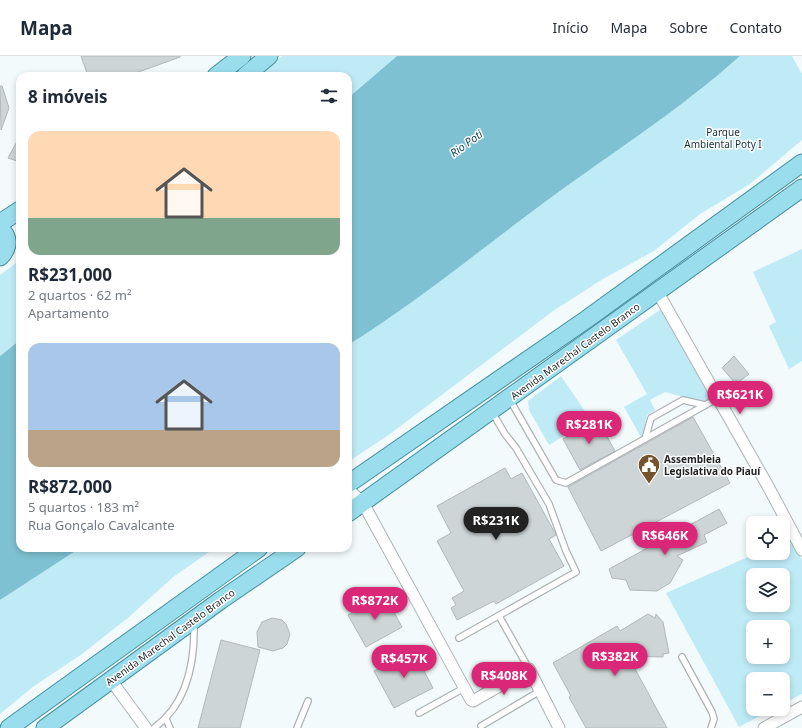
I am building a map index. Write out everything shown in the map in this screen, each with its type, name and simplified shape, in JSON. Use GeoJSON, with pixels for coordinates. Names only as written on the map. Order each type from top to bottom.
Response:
{"type":"FeatureCollection","features":[{"type":"Feature","properties":{"kind":"main road"},"geometry":{"type":"LineString","coordinates":[[221,72],[242,56]]}},
{"type":"Feature","properties":{"kind":"main road"},"geometry":{"type":"LineString","coordinates":[[250,72],[269,56]]}},
{"type":"Feature","properties":{"kind":"main road","name":"Avenida Marechal Castelo Branco"},"geometry":{"type":"LineString","coordinates":[[352,481],[587,320],[802,163]]}},
{"type":"Feature","properties":{"kind":"main road","name":"Avenida Marechal Castelo Branco"},"geometry":{"type":"LineString","coordinates":[[352,510],[599,334],[657,290],[802,188]]}},
{"type":"Feature","properties":{"kind":"main road"},"geometry":{"type":"LineString","coordinates":[[761,218],[802,198]]}},
{"type":"Feature","properties":{"kind":"main road"},"geometry":{"type":"LineString","coordinates":[[0,224],[16,213]]}},
{"type":"Feature","properties":{"kind":"main road"},"geometry":{"type":"LineString","coordinates":[[587,320],[599,334]]}},
{"type":"Feature","properties":{"kind":"main road"},"geometry":{"type":"LineString","coordinates":[[570,331],[581,347]]}},
{"type":"Feature","properties":{"kind":"main road","name":"Avenida Marechal Castelo Branco"},"geometry":{"type":"LineString","coordinates":[[9,728],[253,552]]}},
{"type":"Feature","properties":{"kind":"main road","name":"Avenida Marechal Castelo Branco"},"geometry":{"type":"LineString","coordinates":[[45,728],[110,679],[291,552]]}},
{"type":"Feature","properties":{"kind":"main road"},"geometry":{"type":"LineString","coordinates":[[146,629],[157,647]]}},
{"type":"Feature","properties":{"kind":"street"},"geometry":{"type":"LineString","coordinates":[[657,290],[769,488],[802,550]]}},
{"type":"Feature","properties":{"kind":"street"},"geometry":{"type":"LineString","coordinates":[[352,493],[363,503],[472,701],[529,669],[559,728]]}},
{"type":"Feature","properties":{"kind":"street"},"geometry":{"type":"LineString","coordinates":[[110,679],[146,728]]}},
{"type":"Feature","properties":{"kind":"street"},"geometry":{"type":"LineString","coordinates":[[764,728],[802,707]]}},
{"type":"Feature","properties":{"kind":"lane"},"geometry":{"type":"LineString","coordinates":[[509,399],[556,480],[560,482],[571,482],[718,398]]}},
{"type":"Feature","properties":{"kind":"lane"},"geometry":{"type":"LineString","coordinates":[[645,439],[651,418],[682,400],[705,405]]}},
{"type":"Feature","properties":{"kind":"lane"},"geometry":{"type":"LineString","coordinates":[[459,638],[576,572],[566,551],[549,504],[492,411]]}},
{"type":"Feature","properties":{"kind":"lane"},"geometry":{"type":"LineString","coordinates":[[499,616],[529,669]]}},
{"type":"Feature","properties":{"kind":"lane"},"geometry":{"type":"LineString","coordinates":[[154,728],[166,719],[185,688],[192,664],[194,620]]}},
{"type":"Feature","properties":{"kind":"lane"},"geometry":{"type":"LineString","coordinates":[[682,657],[712,712],[714,719],[711,728]]}},
{"type":"Feature","properties":{"kind":"lane"},"geometry":{"type":"LineString","coordinates":[[419,713],[464,688]]}},
{"type":"Feature","properties":{"kind":"lane"},"geometry":{"type":"LineString","coordinates":[[481,726],[540,691]]}},
{"type":"Feature","properties":{"kind":"lane"},"geometry":{"type":"LineString","coordinates":[[297,728],[308,701]]}},
{"type":"Feature","properties":{"kind":"lane"},"geometry":{"type":"LineString","coordinates":[[166,719],[170,728]]}},
{"type":"Feature","properties":{"kind":"green space"},"geometry":{"type":"Polygon","coordinates":[[[282,56],[397,56],[352,95],[352,72],[264,72],[282,56]]]}},
{"type":"Feature","properties":{"kind":"green space","name":"Parque Ambiental Poty I"},"geometry":{"type":"Polygon","coordinates":[[[740,56],[792,56],[802,74],[802,140],[750,184],[700,214],[654,251],[603,279],[553,311],[390,434],[352,459],[352,342],[400,311],[549,199],[671,112],[740,56]]]}},
{"type":"Feature","properties":{"kind":"green space"},"geometry":{"type":"Polygon","coordinates":[[[802,249],[802,361],[789,369],[769,326],[776,322],[753,272],[802,249]]]}},
{"type":"Feature","properties":{"kind":"green space"},"geometry":{"type":"Polygon","coordinates":[[[16,263],[16,343],[0,356],[0,275],[16,263]]]}},
{"type":"Feature","properties":{"kind":"green space"},"geometry":{"type":"Polygon","coordinates":[[[663,308],[713,398],[705,403],[665,392],[650,400],[655,410],[647,415],[642,439],[624,407],[647,394],[616,340],[663,308]]]}},
{"type":"Feature","properties":{"kind":"green space"},"geometry":{"type":"Polygon","coordinates":[[[561,376],[591,420],[549,445],[529,410],[528,401],[561,376]]]}},
{"type":"Feature","properties":{"kind":"green space"},"geometry":{"type":"Polygon","coordinates":[[[790,538],[802,560],[802,694],[790,700],[790,672],[746,672],[746,716],[760,716],[739,727],[666,593],[746,558],[746,560],[790,560],[790,538]]]}},
{"type":"Feature","properties":{"kind":"green space"},"geometry":{"type":"Polygon","coordinates":[[[74,552],[209,552],[173,577],[129,617],[82,654],[34,686],[0,714],[0,600],[74,552]]]}},
{"type":"Feature","properties":{"kind":"water","name":"Rio Poti"},"geometry":{"type":"Polygon","coordinates":[[[397,56],[740,56],[671,112],[549,199],[400,311],[352,342],[352,95],[397,56]]]}},
{"type":"Feature","properties":{"kind":"water"},"geometry":{"type":"Polygon","coordinates":[[[16,343],[16,552],[74,552],[0,600],[0,356],[16,343]]]}},
{"type":"Feature","properties":{"kind":"building"},"geometry":{"type":"Polygon","coordinates":[[[81,56],[180,56],[139,72],[87,72],[81,56]]]}},
{"type":"Feature","properties":{"kind":"building"},"geometry":{"type":"Polygon","coordinates":[[[0,86],[2,86],[9,108],[1,130],[0,86]]]}},
{"type":"Feature","properties":{"kind":"building"},"geometry":{"type":"Polygon","coordinates":[[[16,143],[16,161],[8,158],[16,143]]]}},
{"type":"Feature","properties":{"kind":"building"},"geometry":{"type":"Polygon","coordinates":[[[734,356],[749,374],[736,384],[722,368],[734,356]]]}},
{"type":"Feature","properties":{"kind":"building","name":"Assembleia Legislativa do Piauí"},"geometry":{"type":"Polygon","coordinates":[[[693,417],[730,483],[601,551],[568,487],[693,417]]]}},
{"type":"Feature","properties":{"kind":"building"},"geometry":{"type":"Polygon","coordinates":[[[597,419],[615,451],[580,470],[563,439],[597,419]]]}},
{"type":"Feature","properties":{"kind":"building"},"geometry":{"type":"Polygon","coordinates":[[[505,468],[511,479],[522,473],[556,535],[549,539],[564,566],[496,604],[494,601],[457,620],[451,608],[456,605],[452,598],[464,591],[437,541],[451,533],[437,506],[505,468]]]}},
{"type":"Feature","properties":{"kind":"building"},"geometry":{"type":"Polygon","coordinates":[[[719,509],[727,523],[704,535],[707,542],[677,556],[683,560],[670,583],[657,591],[630,590],[626,580],[612,578],[609,569],[719,509]]]}},
{"type":"Feature","properties":{"kind":"building"},"geometry":{"type":"Polygon","coordinates":[[[384,594],[402,627],[366,647],[348,615],[384,594]]]}},
{"type":"Feature","properties":{"kind":"building"},"geometry":{"type":"Polygon","coordinates":[[[648,614],[655,618],[656,614],[663,622],[669,653],[663,654],[663,657],[628,656],[667,728],[586,728],[553,663],[617,626],[620,631],[648,614]]]}},
{"type":"Feature","properties":{"kind":"building"},"geometry":{"type":"Polygon","coordinates":[[[272,618],[282,620],[286,624],[290,634],[287,644],[283,648],[273,651],[258,647],[257,632],[262,622],[272,618]]]}},
{"type":"Feature","properties":{"kind":"building"},"geometry":{"type":"Polygon","coordinates":[[[221,640],[260,650],[240,728],[198,728],[221,640]]]}},
{"type":"Feature","properties":{"kind":"building"},"geometry":{"type":"Polygon","coordinates":[[[413,650],[433,688],[394,708],[374,671],[413,650]]]}},
{"type":"Feature","properties":{"kind":"place","name":"Assembleia Legislativa do Piauí"},"geometry":{"type":"Point","coordinates":[649,484]}}]}
